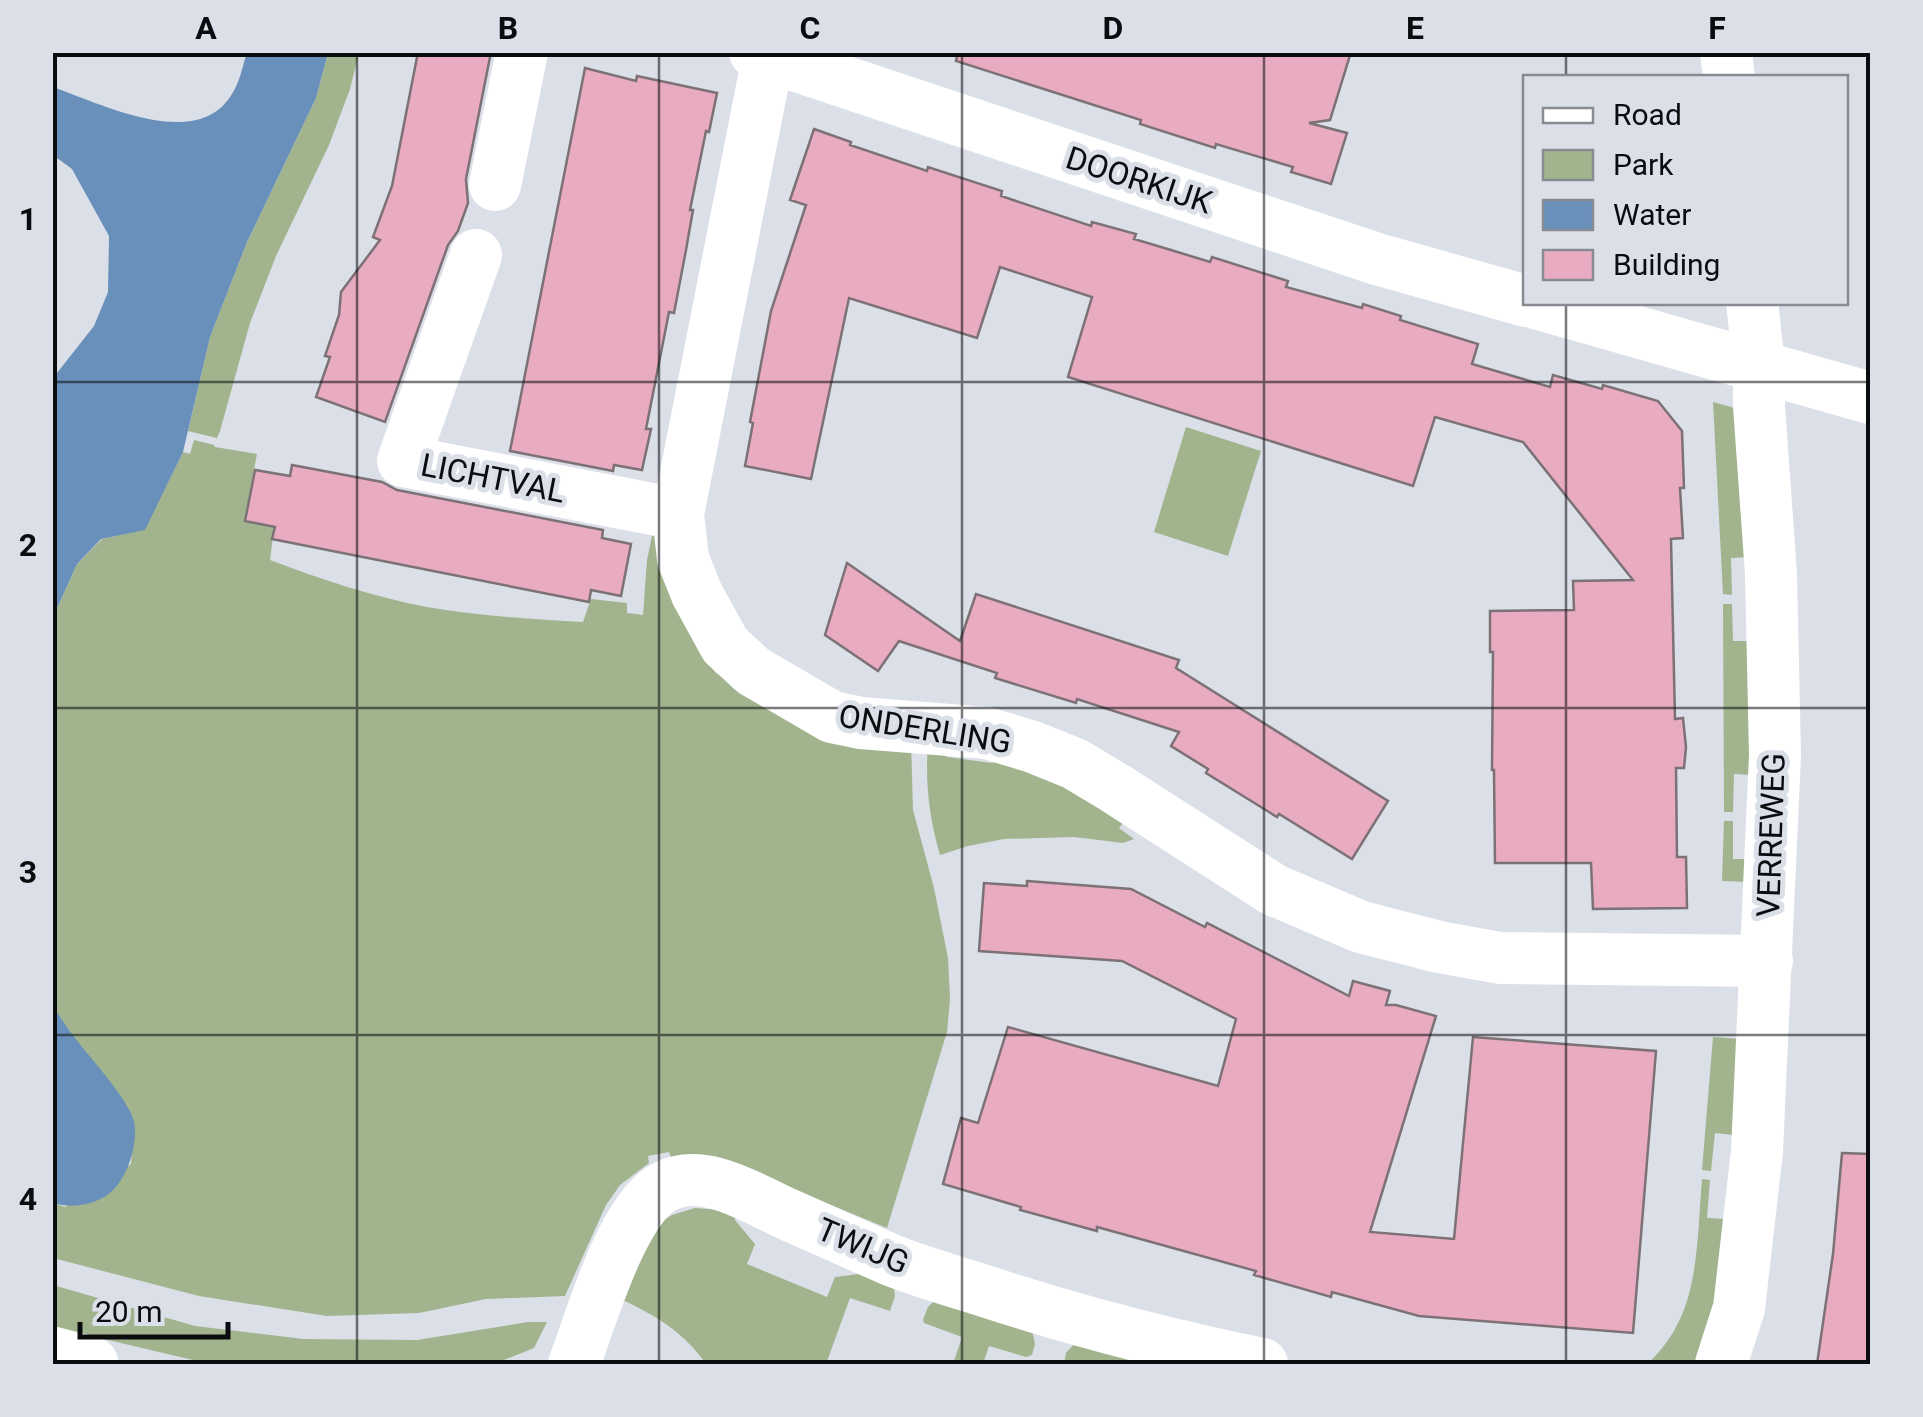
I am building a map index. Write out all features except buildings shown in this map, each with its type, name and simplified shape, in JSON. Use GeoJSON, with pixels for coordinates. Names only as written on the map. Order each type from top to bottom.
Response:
{"type":"FeatureCollection","features":[{"type":"Feature","properties":{"kind":"street"},"geometry":{"type":"LineString","coordinates":[[495,185],[522,52]]}},
{"type":"Feature","properties":{"kind":"street","name":"DOORKIJK"},"geometry":{"type":"LineString","coordinates":[[764,54],[1377,260],[1523,300]]}},
{"type":"Feature","properties":{"kind":"street","name":"ONDERLING"},"geometry":{"type":"LineString","coordinates":[[764,54],[678,514],[683,559],[697,594],[725,644],[753,671],[832,717],[987,733],[1075,764],[1274,890],[1361,927],[1500,958],[1767,961]]}},
{"type":"Feature","properties":{"kind":"street","name":"LICHTVAL"},"geometry":{"type":"LineString","coordinates":[[476,255],[404,460],[678,514]]}},
{"type":"Feature","properties":{"kind":"street","name":"DOORKIJK"},"geometry":{"type":"LineString","coordinates":[[1540,305],[1870,398]]}},
{"type":"Feature","properties":{"kind":"street","name":"VERREWEG"},"geometry":{"type":"LineString","coordinates":[[1722,1364],[1739,1308],[1757,1151],[1775,755],[1771,574],[1752,305]]}},
{"type":"Feature","properties":{"kind":"street","name":"TWIJG"},"geometry":{"type":"LineString","coordinates":[[574,1364],[619,1245],[636,1214],[665,1186],[692,1179],[725,1186],[891,1260],[937,1276],[1060,1315],[1262,1364]]}},
{"type":"Feature","properties":{"kind":"street"},"geometry":{"type":"LineString","coordinates":[[52,1354],[91,1364]]}},
{"type":"Feature","properties":{"kind":"green space"},"geometry":{"type":"Polygon","coordinates":[[[328,53],[359,53],[350,89],[250,323],[217,438],[188,431],[210,337],[247,242],[316,98],[328,53]]]}},
{"type":"Feature","properties":{"kind":"green space"},"geometry":{"type":"Polygon","coordinates":[[[1713,402],[1742,410],[1750,557],[1731,558],[1732,595],[1723,594],[1713,402]]]}},
{"type":"Feature","properties":{"kind":"green space"},"geometry":{"type":"Polygon","coordinates":[[[1186,427],[1261,451],[1228,556],[1154,532],[1186,427]]]}},
{"type":"Feature","properties":{"kind":"green space"},"geometry":{"type":"Polygon","coordinates":[[[194,440],[257,454],[244,521],[274,528],[270,560],[347,587],[427,607],[583,622],[591,599],[627,603],[627,613],[643,615],[653,531],[706,661],[716,673],[911,741],[913,810],[948,958],[950,999],[947,1032],[887,1228],[748,1171],[671,1157],[669,1152],[648,1156],[649,1163],[620,1185],[606,1205],[565,1296],[486,1299],[419,1313],[327,1316],[199,1296],[53,1258],[52,1203],[65,1207],[131,1164],[133,1117],[64,1026],[53,1005],[53,617],[77,564],[102,539],[145,529],[183,452],[190,454],[194,440]]]}},
{"type":"Feature","properties":{"kind":"green space"},"geometry":{"type":"Polygon","coordinates":[[[1723,604],[1732,604],[1733,641],[1752,641],[1753,775],[1734,774],[1733,812],[1724,812],[1723,604]]]}},
{"type":"Feature","properties":{"kind":"green space"},"geometry":{"type":"Polygon","coordinates":[[[928,743],[947,757],[992,763],[1012,756],[1132,812],[1119,828],[1134,839],[1123,843],[1074,837],[1004,839],[940,855],[929,799],[928,743]]]}},
{"type":"Feature","properties":{"kind":"green space"},"geometry":{"type":"Polygon","coordinates":[[[1724,821],[1733,821],[1733,859],[1751,859],[1750,882],[1722,881],[1724,821]]]}},
{"type":"Feature","properties":{"kind":"green space"},"geometry":{"type":"Polygon","coordinates":[[[1713,1037],[1742,1039],[1733,1135],[1715,1133],[1711,1171],[1702,1170],[1713,1037]]]}},
{"type":"Feature","properties":{"kind":"green space"},"geometry":{"type":"Polygon","coordinates":[[[1702,1179],[1710,1180],[1707,1218],[1725,1219],[1717,1294],[1697,1364],[1648,1364],[1684,1311],[1696,1255],[1702,1179]]]}},
{"type":"Feature","properties":{"kind":"green space"},"geometry":{"type":"Polygon","coordinates":[[[695,1208],[735,1216],[755,1244],[747,1264],[827,1297],[835,1277],[867,1273],[894,1288],[890,1311],[850,1298],[826,1364],[706,1364],[668,1326],[620,1299],[650,1228],[695,1208]]]}},
{"type":"Feature","properties":{"kind":"green space"},"geometry":{"type":"Polygon","coordinates":[[[53,1285],[195,1326],[303,1339],[417,1340],[547,1322],[534,1348],[494,1364],[210,1364],[53,1327],[53,1285]]]}},
{"type":"Feature","properties":{"kind":"green space"},"geometry":{"type":"Polygon","coordinates":[[[934,1301],[1032,1330],[1032,1355],[1026,1357],[989,1346],[983,1364],[953,1364],[962,1337],[924,1323],[934,1301]]]}},
{"type":"Feature","properties":{"kind":"green space"},"geometry":{"type":"Polygon","coordinates":[[[1074,1344],[1168,1364],[1064,1364],[1066,1353],[1074,1344]]]}},
{"type":"Feature","properties":{"kind":"water"},"geometry":{"type":"Polygon","coordinates":[[[247,52],[328,53],[316,98],[247,242],[210,337],[183,452],[145,530],[101,539],[77,564],[53,617],[53,378],[94,326],[108,292],[109,236],[72,169],[53,155],[53,87],[145,118],[194,120],[214,113],[230,97],[247,52]]]}},
{"type":"Feature","properties":{"kind":"water"},"geometry":{"type":"Polygon","coordinates":[[[53,1005],[122,1099],[134,1122],[132,1155],[123,1176],[105,1196],[84,1205],[53,1203],[53,1005]]]}}]}
